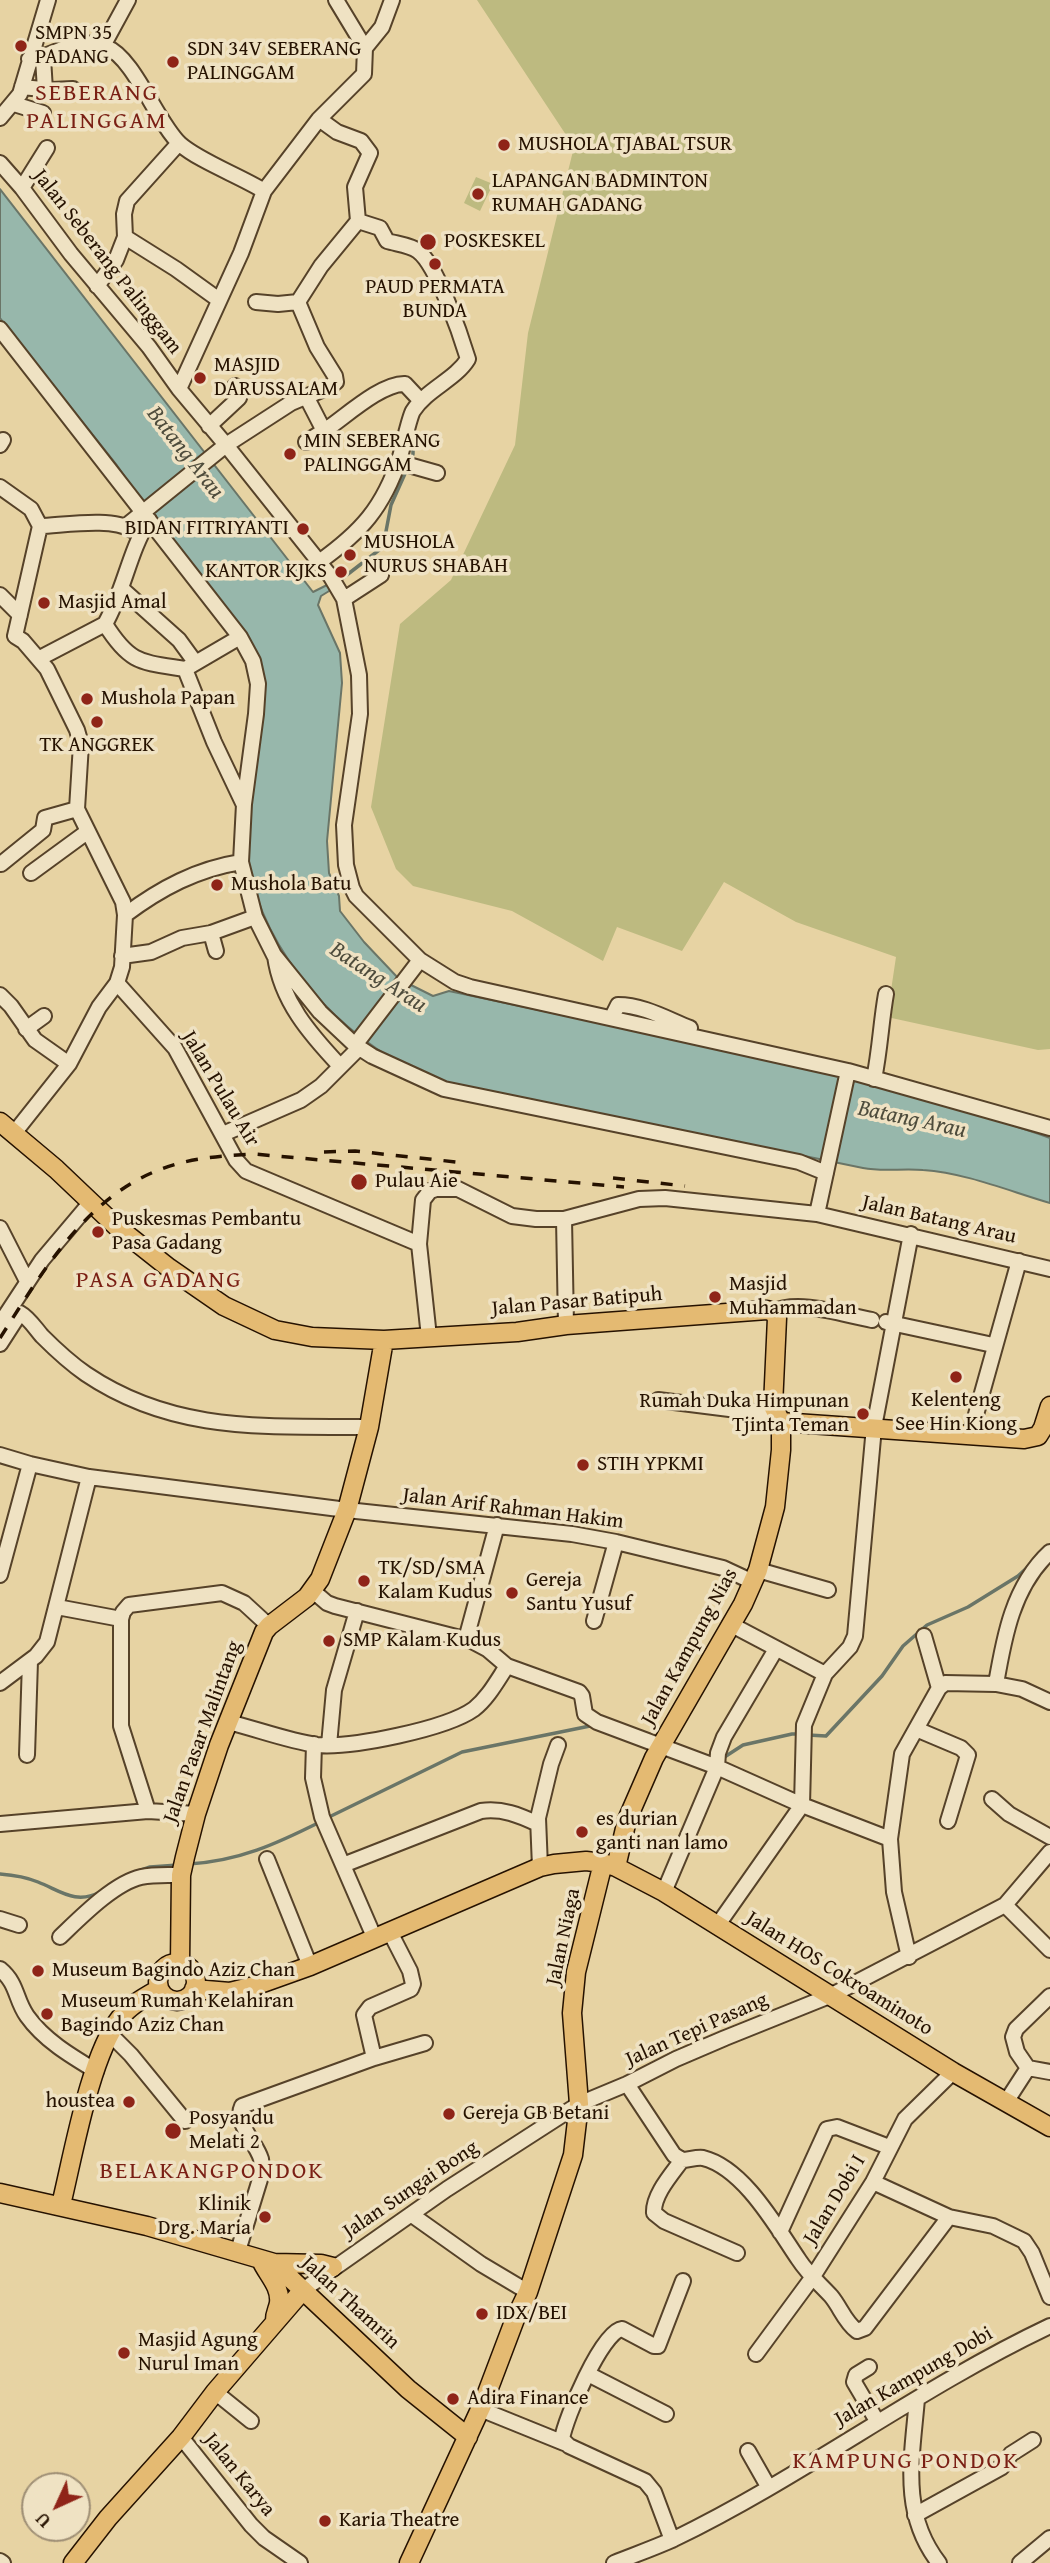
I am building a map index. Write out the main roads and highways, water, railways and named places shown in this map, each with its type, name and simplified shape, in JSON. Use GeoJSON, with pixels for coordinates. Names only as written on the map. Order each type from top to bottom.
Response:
{"type":"FeatureCollection","features":[{"type":"Feature","properties":{"kind":"main road","name":"Jalan Pasar Batipuh"},"geometry":{"type":"LineString","coordinates":[[7,1127],[116,1226],[169,1268],[224,1306],[275,1330],[294,1334],[384,1340],[517,1332],[566,1325],[759,1310],[773,1312]]}},
{"type":"Feature","properties":{"kind":"main road","name":"Jalan Kampung Nias"},"geometry":{"type":"LineString","coordinates":[[609,1865],[661,1747],[755,1576],[772,1522],[777,1495],[779,1418],[773,1406],[777,1318],[773,1312]]}},
{"type":"Feature","properties":{"kind":"main road","name":"Jalan Pasar Malintang"},"geometry":{"type":"LineString","coordinates":[[180,1963],[182,1867],[195,1814],[257,1647],[269,1626],[313,1591],[320,1579],[347,1510],[369,1427],[384,1340]]}},
{"type":"Feature","properties":{"kind":"main road"},"geometry":{"type":"LineString","coordinates":[[779,1418],[1024,1439],[1044,1437],[1043,1429],[1050,1406]]}},
{"type":"Feature","properties":{"kind":"main road"},"geometry":{"type":"LineString","coordinates":[[194,1989],[230,1992],[242,1990],[310,1966],[540,1867],[586,1861],[609,1865]]}},
{"type":"Feature","properties":{"kind":"main road","name":"Jalan HOS Cokroaminoto"},"geometry":{"type":"LineString","coordinates":[[609,1865],[664,1892],[953,2072],[1050,2127]]}},
{"type":"Feature","properties":{"kind":"main road","name":"Jalan Niaga"},"geometry":{"type":"LineString","coordinates":[[409,2563],[468,2437],[528,2292],[573,2155],[579,2104],[572,2014],[576,1972],[609,1865]]}},
{"type":"Feature","properties":{"kind":"main road"},"geometry":{"type":"LineString","coordinates":[[180,1963],[191,1970],[194,1989],[184,2000],[169,1999],[159,1989],[158,1976],[167,1966],[180,1963]]}},
{"type":"Feature","properties":{"kind":"main road"},"geometry":{"type":"LineString","coordinates":[[61,2205],[96,2071],[109,2033],[129,2008],[159,1989]]}},
{"type":"Feature","properties":{"kind":"main road","name":"Jalan Thamrin"},"geometry":{"type":"LineString","coordinates":[[0,2193],[61,2205],[238,2251],[268,2266],[303,2290],[408,2389],[468,2437]]}},
{"type":"Feature","properties":{"kind":"main road"},"geometry":{"type":"LineString","coordinates":[[279,2314],[275,2281],[268,2266],[321,2264],[333,2267]]}},
{"type":"Feature","properties":{"kind":"main road"},"geometry":{"type":"LineString","coordinates":[[77,2562],[146,2473],[181,2437],[279,2314],[303,2290]]}},
{"type":"Feature","properties":{"kind":"main road"},"geometry":{"type":"LineString","coordinates":[[279,2314],[326,2312]]}},
{"type":"Feature","properties":{"kind":"water","name":"Batang Arau"},"geometry":{"type":"Polygon","coordinates":[[[0,189],[313,592],[333,582],[334,588],[321,596],[318,605],[340,653],[342,683],[327,841],[329,873],[339,896],[340,911],[364,942],[399,979],[433,996],[449,991],[841,1074],[920,1095],[1039,1134],[1050,1138],[1050,1203],[955,1175],[923,1170],[863,1168],[434,1080],[391,1058],[335,1015],[310,989],[288,960],[270,929],[248,862],[246,821],[256,766],[260,723],[257,667],[116,464],[0,318],[0,189]]]}},
{"type":"Feature","properties":{"kind":"waterway"},"geometry":{"type":"LineString","coordinates":[[411,460],[413,433]]}},
{"type":"Feature","properties":{"kind":"waterway"},"geometry":{"type":"LineString","coordinates":[[339,581],[383,547],[391,505],[408,467]]}},
{"type":"Feature","properties":{"kind":"waterway"},"geometry":{"type":"LineString","coordinates":[[808,1735],[826,1736],[882,1676],[903,1646],[927,1625],[968,1607],[1018,1576],[1031,1564]]}},
{"type":"Feature","properties":{"kind":"waterway"},"geometry":{"type":"LineString","coordinates":[[327,1818],[462,1752],[590,1726]]}},
{"type":"Feature","properties":{"kind":"waterway"},"geometry":{"type":"LineString","coordinates":[[723,1758],[743,1745],[800,1734]]}},
{"type":"Feature","properties":{"kind":"waterway"},"geometry":{"type":"LineString","coordinates":[[189,1864],[224,1859],[257,1850],[320,1822]]}},
{"type":"Feature","properties":{"kind":"waterway"},"geometry":{"type":"LineString","coordinates":[[127,1875],[150,1867],[178,1865]]}},
{"type":"Feature","properties":{"kind":"waterway"},"geometry":{"type":"LineString","coordinates":[[0,1874],[29,1879],[76,1897],[100,1892]]}},
{"type":"Feature","properties":{"kind":"railway"},"geometry":{"type":"LineString","coordinates":[[324,1152],[355,1151],[456,1162]]}},
{"type":"Feature","properties":{"kind":"railway"},"geometry":{"type":"LineString","coordinates":[[0,1338],[59,1251],[81,1225],[106,1202],[133,1182],[164,1168],[200,1159],[254,1154],[624,1187]]}},
{"type":"Feature","properties":{"kind":"railway"},"geometry":{"type":"LineString","coordinates":[[613,1178],[685,1186]]}},
{"type":"Feature","properties":{"kind":"place","name":"SMPN 35 PADANG"},"geometry":{"type":"Point","coordinates":[21,46]}},
{"type":"Feature","properties":{"kind":"place","name":"SDN 34V SEBERANG PALINGGAM"},"geometry":{"type":"Point","coordinates":[173,62]}},
{"type":"Feature","properties":{"kind":"place","name":"MUSHOLA TJABAL TSUR"},"geometry":{"type":"Point","coordinates":[504,145]}},
{"type":"Feature","properties":{"kind":"place","name":"LAPANGAN BADMINTON RUMAH GADANG"},"geometry":{"type":"Point","coordinates":[478,194]}},
{"type":"Feature","properties":{"kind":"place","name":"POSKESKEL"},"geometry":{"type":"Point","coordinates":[428,242]}},
{"type":"Feature","properties":{"kind":"place","name":"PAUD PERMATA BUNDA"},"geometry":{"type":"Point","coordinates":[435,264]}},
{"type":"Feature","properties":{"kind":"place","name":"MASJID DARUSSALAM"},"geometry":{"type":"Point","coordinates":[200,378]}},
{"type":"Feature","properties":{"kind":"place","name":"MIN SEBERANG PALINGGAM"},"geometry":{"type":"Point","coordinates":[290,454]}},
{"type":"Feature","properties":{"kind":"place","name":"BIDAN FITRIYANTI"},"geometry":{"type":"Point","coordinates":[303,529]}},
{"type":"Feature","properties":{"kind":"place","name":"MUSHOLA NURUS SHABAH"},"geometry":{"type":"Point","coordinates":[350,555]}},
{"type":"Feature","properties":{"kind":"place","name":"KANTOR KJKS"},"geometry":{"type":"Point","coordinates":[341,572]}},
{"type":"Feature","properties":{"kind":"place","name":"Masjid Amal"},"geometry":{"type":"Point","coordinates":[44,603]}},
{"type":"Feature","properties":{"kind":"place","name":"Mushola Papan"},"geometry":{"type":"Point","coordinates":[87,699]}},
{"type":"Feature","properties":{"kind":"place","name":"TK ANGGREK"},"geometry":{"type":"Point","coordinates":[97,722]}},
{"type":"Feature","properties":{"kind":"place","name":"Mushola Batu"},"geometry":{"type":"Point","coordinates":[217,885]}},
{"type":"Feature","properties":{"kind":"place","name":"Pulau Aie"},"geometry":{"type":"Point","coordinates":[359,1182]}},
{"type":"Feature","properties":{"kind":"place","name":"Puskesmas Pembantu Pasa Gadang"},"geometry":{"type":"Point","coordinates":[98,1232]}},
{"type":"Feature","properties":{"kind":"place","name":"Masjid Muhammadan"},"geometry":{"type":"Point","coordinates":[715,1297]}},
{"type":"Feature","properties":{"kind":"place","name":"Kelenteng See Hin Kiong"},"geometry":{"type":"Point","coordinates":[956,1377]}},
{"type":"Feature","properties":{"kind":"place","name":"Rumah Duka Himpunan Tjinta Teman"},"geometry":{"type":"Point","coordinates":[863,1414]}},
{"type":"Feature","properties":{"kind":"place","name":"STIH YPKMI"},"geometry":{"type":"Point","coordinates":[583,1465]}},
{"type":"Feature","properties":{"kind":"place","name":"TK/SD/SMA Kalam Kudus"},"geometry":{"type":"Point","coordinates":[364,1581]}},
{"type":"Feature","properties":{"kind":"place","name":"Gereja Santu Yusuf"},"geometry":{"type":"Point","coordinates":[512,1593]}},
{"type":"Feature","properties":{"kind":"place","name":"SMP Kalam Kudus"},"geometry":{"type":"Point","coordinates":[329,1641]}},
{"type":"Feature","properties":{"kind":"place","name":"es durian ganti nan lamo"},"geometry":{"type":"Point","coordinates":[582,1832]}},
{"type":"Feature","properties":{"kind":"place","name":"Museum Bagindo Aziz Chan"},"geometry":{"type":"Point","coordinates":[38,1971]}},
{"type":"Feature","properties":{"kind":"place","name":"Museum Rumah Kelahiran Bagindo Aziz Chan"},"geometry":{"type":"Point","coordinates":[47,2014]}},
{"type":"Feature","properties":{"kind":"place","name":"houstea"},"geometry":{"type":"Point","coordinates":[129,2102]}},
{"type":"Feature","properties":{"kind":"place","name":"Gereja GB Betani"},"geometry":{"type":"Point","coordinates":[449,2114]}},
{"type":"Feature","properties":{"kind":"place","name":"Posyandu Melati 2"},"geometry":{"type":"Point","coordinates":[173,2131]}},
{"type":"Feature","properties":{"kind":"place","name":"Klinik Drg. Maria"},"geometry":{"type":"Point","coordinates":[265,2217]}},
{"type":"Feature","properties":{"kind":"place","name":"IDX/BEI"},"geometry":{"type":"Point","coordinates":[482,2314]}},
{"type":"Feature","properties":{"kind":"place","name":"Masjid Agung Nurul Iman"},"geometry":{"type":"Point","coordinates":[124,2353]}},
{"type":"Feature","properties":{"kind":"place","name":"Adira Finance"},"geometry":{"type":"Point","coordinates":[453,2399]}},
{"type":"Feature","properties":{"kind":"place","name":"Karia Theatre"},"geometry":{"type":"Point","coordinates":[325,2521]}},
{"type":"Feature","properties":{"kind":"district","name":"SEBERANG PALINGGAM"},"geometry":{"type":"Point","coordinates":[97,108]}},
{"type":"Feature","properties":{"kind":"district","name":"PASA GADANG"},"geometry":{"type":"Point","coordinates":[159,1281]}},
{"type":"Feature","properties":{"kind":"district","name":"BELAKANGPONDOK"},"geometry":{"type":"Point","coordinates":[212,2172]}},
{"type":"Feature","properties":{"kind":"district","name":"KAMPUNG PONDOK"},"geometry":{"type":"Point","coordinates":[906,2462]}}]}
